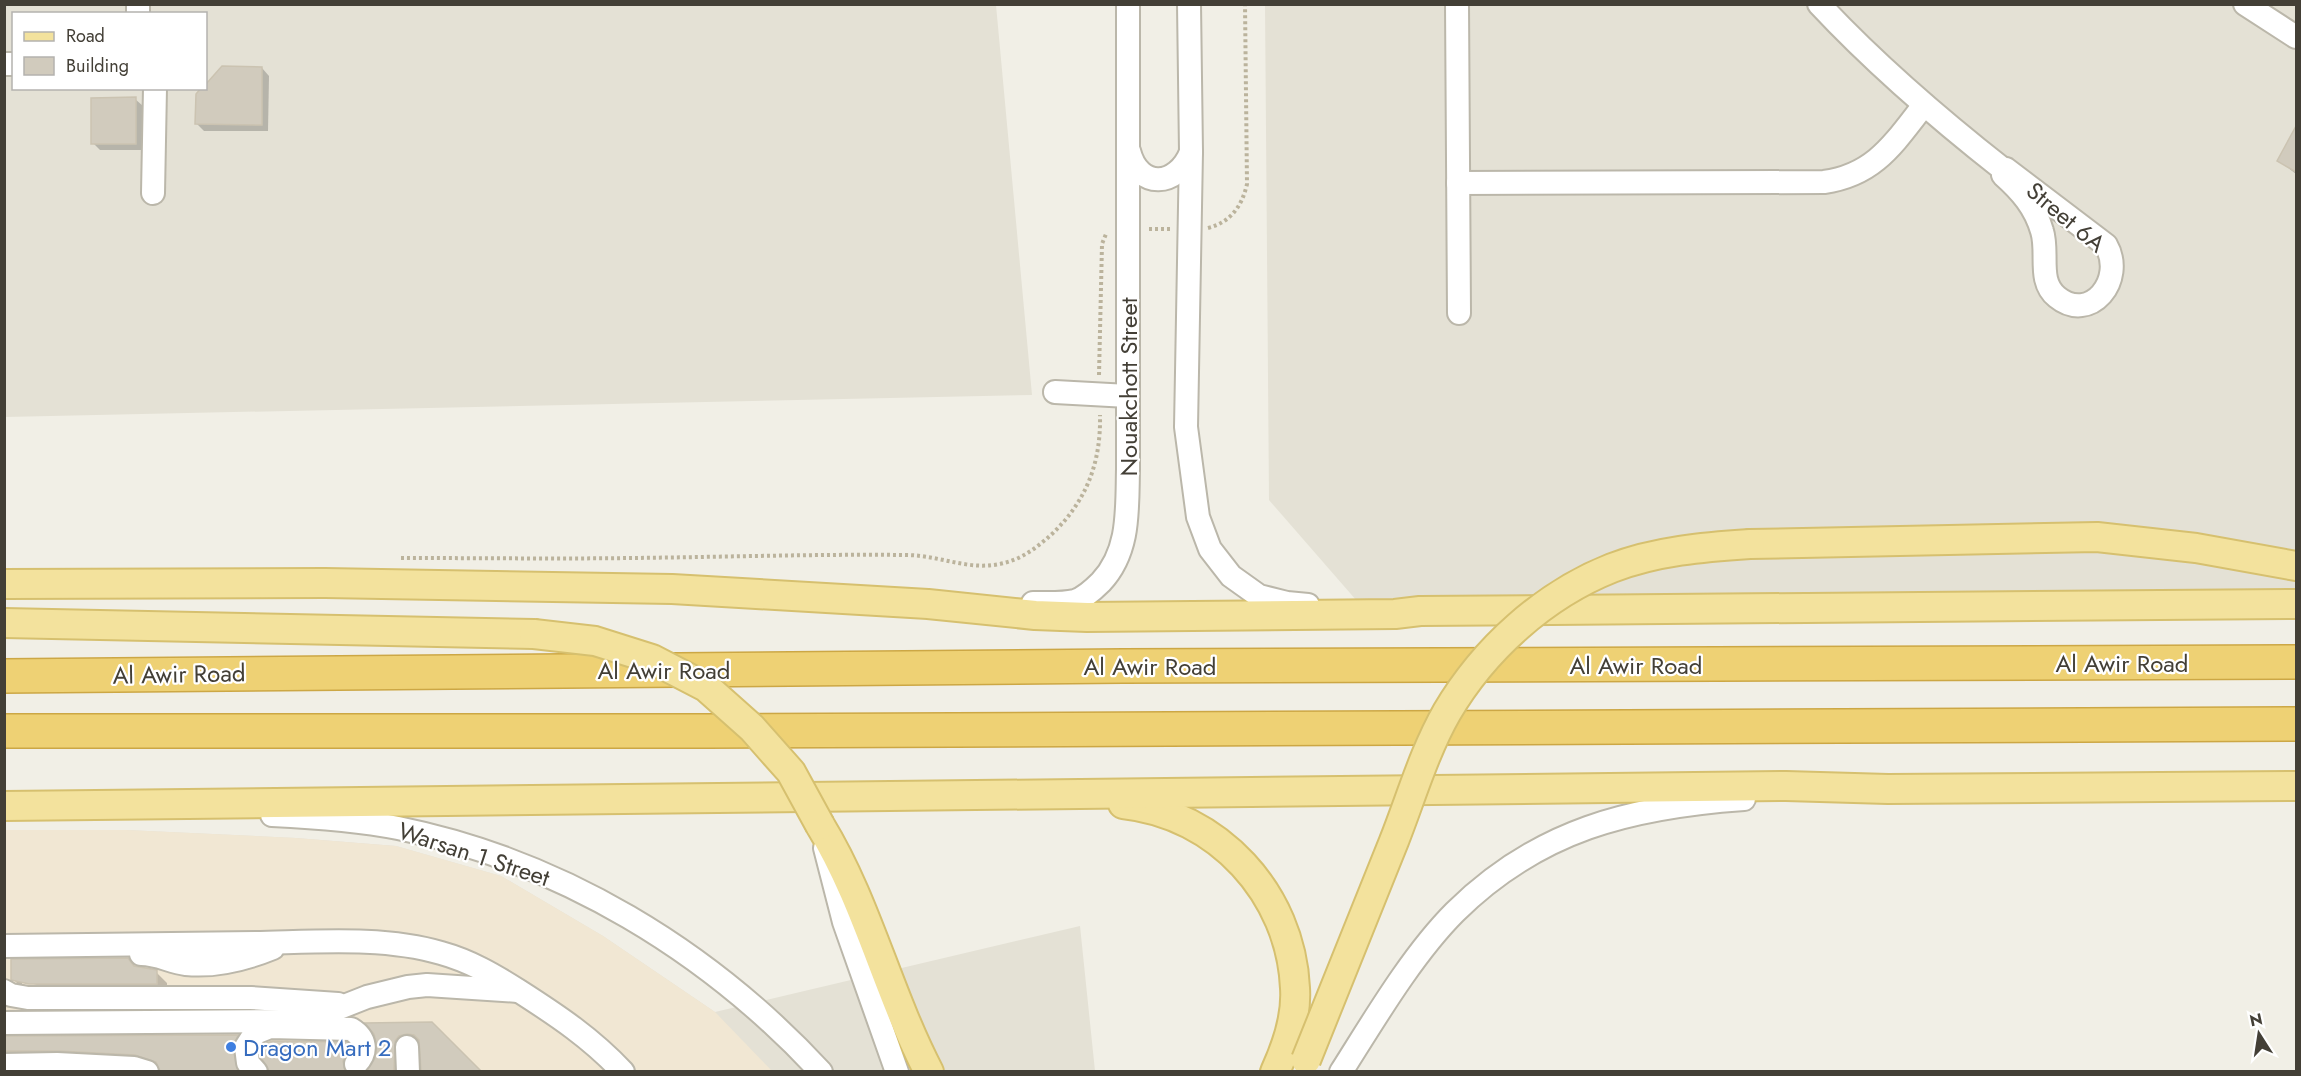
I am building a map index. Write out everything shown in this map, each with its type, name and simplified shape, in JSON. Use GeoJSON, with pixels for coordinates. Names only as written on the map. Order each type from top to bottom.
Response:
{"type":"FeatureCollection","features":[{"type":"Feature","properties":{"kind":"highway","name":"Al Awir Road"},"geometry":{"type":"LineString","coordinates":[[4,676],[1123,666],[2296,662]]}},
{"type":"Feature","properties":{"kind":"highway"},"geometry":{"type":"LineString","coordinates":[[4,731],[707,731],[2296,724]]}},
{"type":"Feature","properties":{"kind":"main road"},"geometry":{"type":"LineString","coordinates":[[1302,1066],[1369,905],[1424,760],[1447,712],[1472,675],[1501,642],[1535,612],[1572,588],[1612,568],[1655,556],[1698,548],[1750,544],[2097,537],[2196,548],[2296,566]]}},
{"type":"Feature","properties":{"kind":"main road"},"geometry":{"type":"LineString","coordinates":[[4,585],[325,583],[672,589],[928,604],[1035,615],[1120,617],[1395,614],[1420,611],[2296,604]]}},
{"type":"Feature","properties":{"kind":"main road"},"geometry":{"type":"LineString","coordinates":[[4,623],[534,634],[595,641],[652,659],[706,687],[752,728],[791,772],[848,875],[898,1006],[928,1071]]}},
{"type":"Feature","properties":{"kind":"main road"},"geometry":{"type":"LineString","coordinates":[[4,806],[1786,786],[1888,789],[2296,786]]}},
{"type":"Feature","properties":{"kind":"main road"},"geometry":{"type":"LineString","coordinates":[[1029,794],[1130,805],[1173,816],[1213,837],[1246,866],[1272,902],[1289,944],[1295,988],[1293,1016],[1285,1051],[1275,1071]]}},
{"type":"Feature","properties":{"kind":"street","name":"Nouakchott Street"},"geometry":{"type":"LineString","coordinates":[[928,604],[1076,601],[1095,589],[1110,572],[1121,551],[1126,527],[1128,396],[1128,4]]}},
{"type":"Feature","properties":{"kind":"street"},"geometry":{"type":"LineString","coordinates":[[1189,4],[1191,152],[1186,427],[1198,517],[1210,549],[1231,576],[1259,596],[1287,603],[1420,611]]}},
{"type":"Feature","properties":{"kind":"street"},"geometry":{"type":"LineString","coordinates":[[1457,4],[1460,313]]}},
{"type":"Feature","properties":{"kind":"street","name":"Street 6A"},"geometry":{"type":"LineString","coordinates":[[1819,4],[1924,105],[2004,170],[2008,169],[2106,245],[2112,261],[2112,275],[2106,291],[2100,297],[2077,304],[2061,300],[2049,288],[2045,281],[2045,242],[2039,222],[2024,194],[2003,175],[2004,170]]}},
{"type":"Feature","properties":{"kind":"street"},"geometry":{"type":"LineString","coordinates":[[2245,4],[2296,37]]}},
{"type":"Feature","properties":{"kind":"street"},"geometry":{"type":"LineString","coordinates":[[153,193],[155,90]]}},
{"type":"Feature","properties":{"kind":"street"},"geometry":{"type":"LineString","coordinates":[[1458,183],[1810,183],[1837,181],[1862,171],[1881,158],[1924,105]]}},
{"type":"Feature","properties":{"kind":"street"},"geometry":{"type":"LineString","coordinates":[[1128,147],[1132,161],[1139,172],[1151,178],[1164,179],[1177,175],[1186,165],[1191,152]]}},
{"type":"Feature","properties":{"kind":"street"},"geometry":{"type":"LineString","coordinates":[[1055,392],[1128,396]]}},
{"type":"Feature","properties":{"kind":"street"},"geometry":{"type":"LineString","coordinates":[[1341,1071],[1428,943],[1454,913],[1483,886],[1515,863],[1549,843],[1614,818],[1662,807],[1888,789]]}},
{"type":"Feature","properties":{"kind":"street","name":"Warsan 1 Street"},"geometry":{"type":"LineString","coordinates":[[173,803],[209,814],[296,816],[399,828],[504,858],[585,893],[652,931],[727,984],[783,1032],[821,1071]]}},
{"type":"Feature","properties":{"kind":"street"},"geometry":{"type":"LineString","coordinates":[[820,825],[844,922],[897,1071]]}},
{"type":"Feature","properties":{"kind":"street"},"geometry":{"type":"LineString","coordinates":[[4,961],[17,955],[148,954],[180,962],[203,964],[246,958],[288,942]]}},
{"type":"Feature","properties":{"kind":"street"},"geometry":{"type":"LineString","coordinates":[[4,946],[381,943],[439,952],[494,975],[579,1030],[623,1071]]}},
{"type":"Feature","properties":{"kind":"street"},"geometry":{"type":"LineString","coordinates":[[203,964],[204,999]]}},
{"type":"Feature","properties":{"kind":"street"},"geometry":{"type":"LineString","coordinates":[[4,1023],[268,1022],[309,1018],[387,991],[408,987],[427,985],[473,990],[518,991]]}},
{"type":"Feature","properties":{"kind":"street"},"geometry":{"type":"LineString","coordinates":[[4,991],[11,995],[28,998],[251,998],[348,1005]]}},
{"type":"Feature","properties":{"kind":"street"},"geometry":{"type":"LineString","coordinates":[[256,1071],[248,1063],[246,1047],[255,1033],[270,1027],[351,1029],[358,1033],[364,1046],[364,1053],[356,1064]]}},
{"type":"Feature","properties":{"kind":"street"},"geometry":{"type":"LineString","coordinates":[[783,1032],[805,1071]]}},
{"type":"Feature","properties":{"kind":"street"},"geometry":{"type":"LineString","coordinates":[[407,1047],[408,1071]]}},
{"type":"Feature","properties":{"kind":"street"},"geometry":{"type":"LineString","coordinates":[[4,1065],[68,1064],[134,1068],[147,1071]]}},
{"type":"Feature","properties":{"kind":"path"},"geometry":{"type":"LineString","coordinates":[[395,558],[908,555],[972,566],[1003,563],[1017,558],[1043,542],[1079,502],[1091,479],[1098,455],[1102,239],[1110,231],[1128,229],[1204,230],[1228,219],[1238,209],[1244,197],[1246,184],[1245,4]]}},
{"type":"Feature","properties":{"kind":"shaded area"},"geometry":{"type":"Polygon","coordinates":[[[4,5],[996,5],[1032,395],[5,417],[4,5]]]}},
{"type":"Feature","properties":{"kind":"shaded area"},"geometry":{"type":"Polygon","coordinates":[[[1265,5],[2296,5],[2296,606],[1370,616],[1269,500],[1265,5]]]}},
{"type":"Feature","properties":{"kind":"shaded area","name":"Dragon Mart 2"},"geometry":{"type":"Polygon","coordinates":[[[4,830],[126,830],[296,838],[396,846],[501,876],[603,936],[715,1012],[1080,926],[1095,1071],[5,1071],[4,830]]]}},
{"type":"Feature","properties":{"kind":"shaded area","name":"Dragon Mart 2"},"geometry":{"type":"Polygon","coordinates":[[[4,830],[126,830],[296,838],[396,846],[501,876],[603,936],[715,1012],[772,1071],[5,1071],[4,830]]]}},
{"type":"Feature","properties":{"kind":"building"},"geometry":{"type":"Polygon","coordinates":[[[222,66],[262,67],[262,125],[195,124],[196,94],[199,90],[207,90],[207,83],[222,66]]]}},
{"type":"Feature","properties":{"kind":"building"},"geometry":{"type":"Polygon","coordinates":[[[136,97],[136,144],[91,144],[91,98],[136,97]]]}},
{"type":"Feature","properties":{"kind":"building"},"geometry":{"type":"Polygon","coordinates":[[[2296,126],[2296,172],[2277,161],[2296,126]]]}},
{"type":"Feature","properties":{"kind":"building"},"geometry":{"type":"Polygon","coordinates":[[[128,958],[134,966],[157,970],[157,984],[29,984],[11,980],[11,959],[128,958]]]}},
{"type":"Feature","properties":{"kind":"building"},"geometry":{"type":"Polygon","coordinates":[[[432,1022],[481,1071],[421,1071],[419,1040],[414,1035],[407,1034],[399,1036],[395,1041],[394,1071],[367,1071],[375,1058],[377,1045],[374,1034],[365,1023],[432,1022]]]}},
{"type":"Feature","properties":{"kind":"building"},"geometry":{"type":"Polygon","coordinates":[[[238,1035],[233,1049],[238,1071],[160,1071],[156,1062],[135,1055],[4,1051],[4,1036],[238,1035]]]}},
{"type":"Feature","properties":{"kind":"building"},"geometry":{"type":"Polygon","coordinates":[[[272,1041],[347,1042],[350,1048],[343,1061],[345,1071],[269,1071],[261,1057],[260,1050],[264,1044],[272,1041]]]}},
{"type":"Feature","properties":{"kind":"place","name":"Dragon Mart 2"},"geometry":{"type":"Point","coordinates":[231,1047]}}]}
